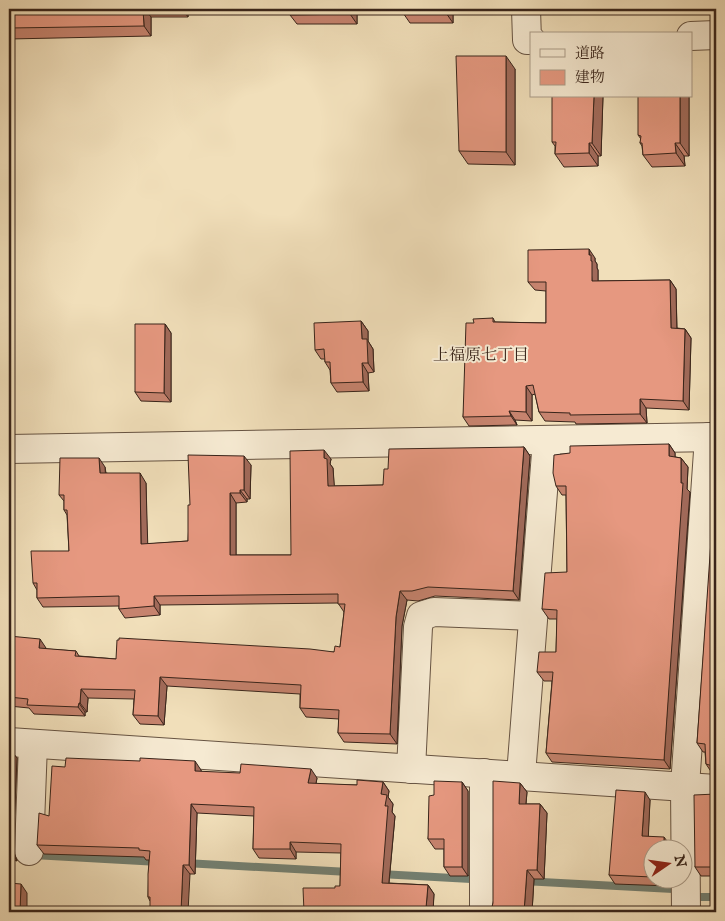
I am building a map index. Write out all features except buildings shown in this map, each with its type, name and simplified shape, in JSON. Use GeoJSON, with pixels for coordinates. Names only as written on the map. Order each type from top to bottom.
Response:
{"type":"FeatureCollection","features":[{"type":"Feature","properties":{"kind":"street"},"geometry":{"type":"LineString","coordinates":[[526,9],[526,40],[530,40]]}},
{"type":"Feature","properties":{"kind":"street"},"geometry":{"type":"LineString","coordinates":[[692,36],[716,35]]}},
{"type":"Feature","properties":{"kind":"street"},"geometry":{"type":"LineString","coordinates":[[9,449],[713,437],[706,641],[685,786],[686,912]]}},
{"type":"Feature","properties":{"kind":"street"},"geometry":{"type":"LineString","coordinates":[[521,775],[547,440]]}},
{"type":"Feature","properties":{"kind":"street"},"geometry":{"type":"LineString","coordinates":[[411,769],[418,627],[421,616],[434,612],[533,616]]}},
{"type":"Feature","properties":{"kind":"street"},"geometry":{"type":"LineString","coordinates":[[29,851],[21,743],[716,789]]}},
{"type":"Feature","properties":{"kind":"street"},"geometry":{"type":"LineString","coordinates":[[484,774],[484,912]]}},
{"type":"Feature","properties":{"kind":"waterway"},"geometry":{"type":"LineString","coordinates":[[33,855],[159,862]]}},
{"type":"Feature","properties":{"kind":"waterway"},"geometry":{"type":"LineString","coordinates":[[185,863],[349,872]]}},
{"type":"Feature","properties":{"kind":"waterway"},"geometry":{"type":"LineString","coordinates":[[380,874],[471,879]]}},
{"type":"Feature","properties":{"kind":"waterway"},"geometry":{"type":"LineString","coordinates":[[523,881],[673,889]]}},
{"type":"Feature","properties":{"kind":"waterway"},"geometry":{"type":"LineString","coordinates":[[700,897],[716,897]]}},
{"type":"Feature","properties":{"kind":"district","name":"上福原七丁目"},"geometry":{"type":"Point","coordinates":[481,354]}}]}
